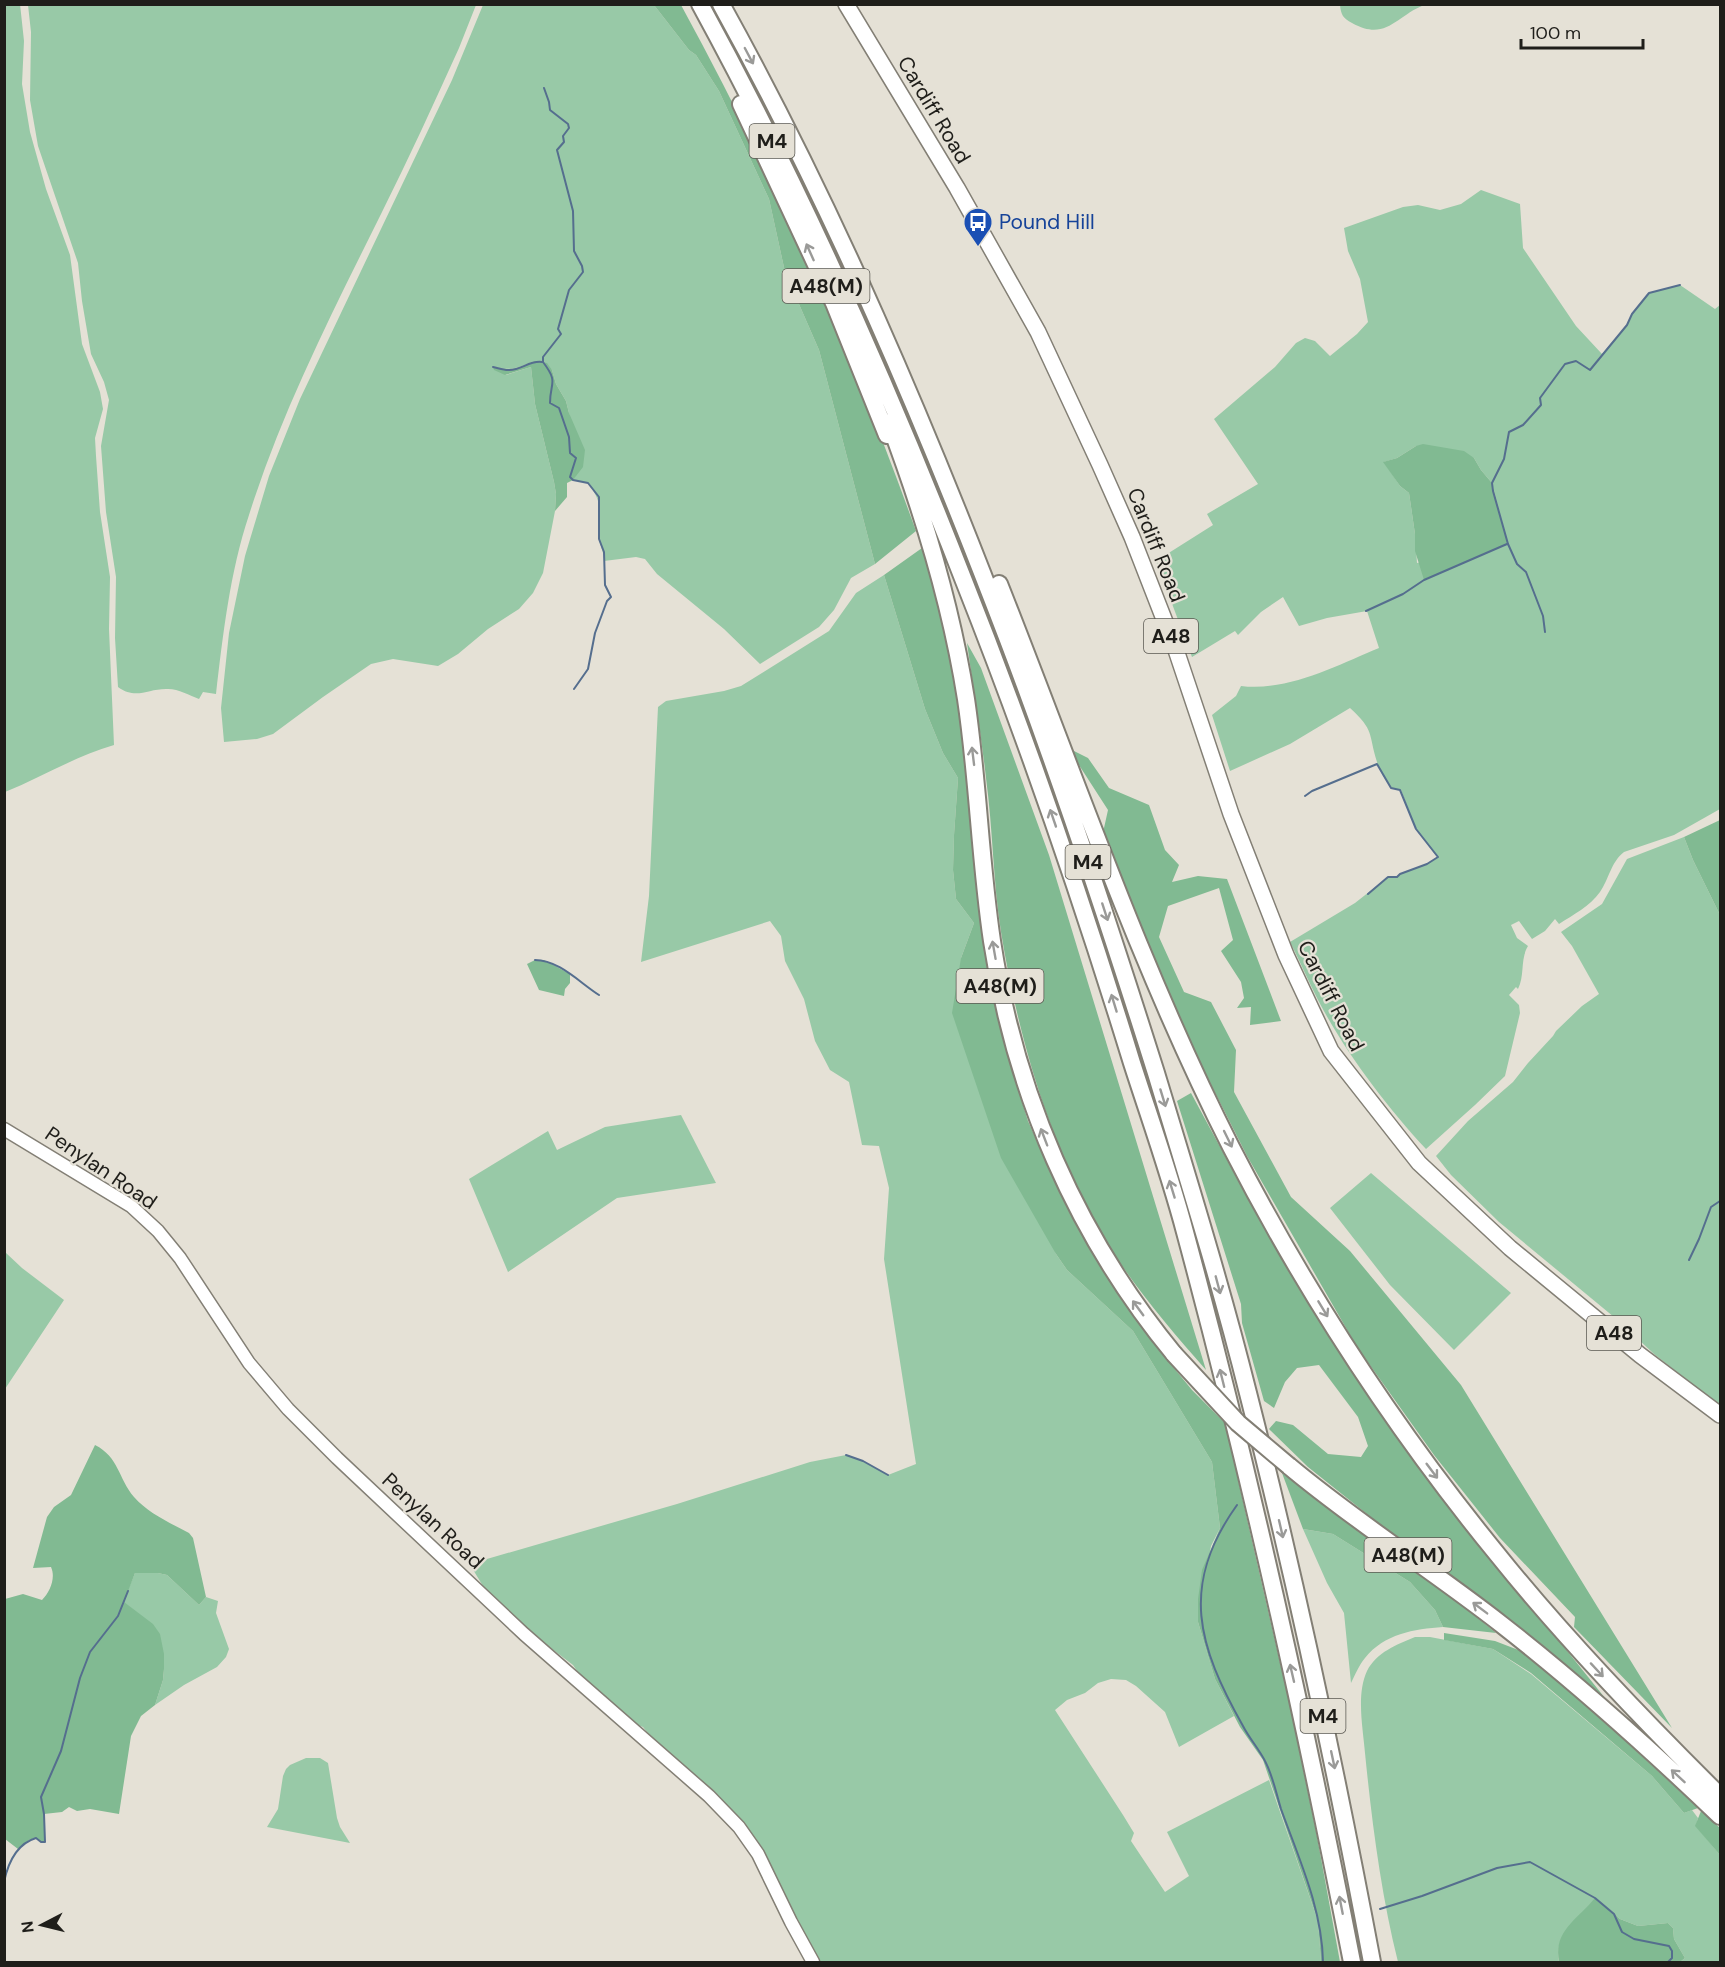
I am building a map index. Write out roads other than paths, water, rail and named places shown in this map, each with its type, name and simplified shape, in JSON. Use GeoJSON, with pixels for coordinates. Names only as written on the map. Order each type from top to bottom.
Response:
{"type":"FeatureCollection","features":[{"type":"Feature","properties":{"kind":"highway","name":"A48(M)"},"geometry":{"type":"LineString","coordinates":[[688,4],[744,109],[834,303],[889,441],[940,579]]}},
{"type":"Feature","properties":{"kind":"highway","name":"M4"},"geometry":{"type":"LineString","coordinates":[[700,4],[764,125],[839,280],[932,498],[1033,764],[1092,935],[1184,1227],[1233,1420],[1318,1786],[1352,1962]]}},
{"type":"Feature","properties":{"kind":"highway","name":"M4"},"geometry":{"type":"LineString","coordinates":[[721,4],[777,110],[855,270],[932,447],[1034,711],[1088,861],[1201,1221],[1245,1380],[1319,1696],[1346,1822],[1372,1962]]}},
{"type":"Feature","properties":{"kind":"highway","name":"A48(M)"},"geometry":{"type":"LineString","coordinates":[[855,270],[891,331],[940,439],[1158,991]]}},
{"type":"Feature","properties":{"kind":"highway","name":"A48(M)"},"geometry":{"type":"LineString","coordinates":[[839,280],[858,345],[932,547],[953,632],[966,699],[992,941],[1005,1014],[1017,1058],[1046,1142],[1080,1214],[1127,1293],[1174,1354],[1238,1423],[1289,1467],[1458,1591],[1563,1673],[1720,1816]]}},
{"type":"Feature","properties":{"kind":"highway","name":"A48(M)"},"geometry":{"type":"LineString","coordinates":[[1034,711],[1063,766],[1089,836],[1148,972],[1230,1144],[1276,1229],[1342,1340],[1404,1432],[1484,1539],[1558,1626],[1653,1729],[1720,1796]]}},
{"type":"Feature","properties":{"kind":"main road","name":"Cardiff Road"},"geometry":{"type":"LineString","coordinates":[[846,4],[957,188],[1038,332],[1100,465],[1132,537],[1176,650],[1231,814],[1286,956],[1331,1051],[1419,1162],[1510,1248],[1640,1355],[1720,1415]]}},
{"type":"Feature","properties":{"kind":"street","name":"Penylan Road"},"geometry":{"type":"LineString","coordinates":[[4,1129],[131,1206],[158,1231],[180,1258],[249,1363],[288,1409],[524,1634],[709,1796],[739,1827],[758,1854],[813,1962]]}},
{"type":"Feature","properties":{"kind":"waterway"},"geometry":{"type":"LineString","coordinates":[[544,88],[550,110],[568,124],[569,128],[563,136],[564,142],[557,150],[573,211],[574,251],[583,272],[569,290],[558,329],[561,334],[543,357],[543,362],[552,379],[550,403],[559,408],[569,437],[570,453],[576,458],[570,477],[573,480],[588,483],[599,497],[599,539],[604,552],[605,585],[611,597],[607,601],[595,633],[588,669],[574,689]]}},
{"type":"Feature","properties":{"kind":"waterway"},"geometry":{"type":"LineString","coordinates":[[1545,632],[1543,616],[1526,572],[1517,564],[1508,544],[1493,491],[1492,483],[1504,459],[1509,432],[1523,425],[1541,405],[1540,398],[1565,364],[1576,361],[1590,370],[1627,325],[1632,314],[1649,293],[1680,285]]}},
{"type":"Feature","properties":{"kind":"waterway"},"geometry":{"type":"LineString","coordinates":[[493,367],[513,370],[542,362]]}},
{"type":"Feature","properties":{"kind":"waterway"},"geometry":{"type":"LineString","coordinates":[[1366,611],[1403,594],[1424,580],[1507,544]]}},
{"type":"Feature","properties":{"kind":"waterway"},"geometry":{"type":"LineString","coordinates":[[1305,796],[1377,764],[1391,788],[1400,790],[1416,829],[1438,857],[1397,877],[1388,877],[1368,894]]}},
{"type":"Feature","properties":{"kind":"waterway"},"geometry":{"type":"LineString","coordinates":[[535,960],[561,968],[599,995]]}},
{"type":"Feature","properties":{"kind":"waterway"},"geometry":{"type":"LineString","coordinates":[[1689,1260],[1711,1207],[1720,1201]]}},
{"type":"Feature","properties":{"kind":"waterway"},"geometry":{"type":"LineString","coordinates":[[846,1455],[863,1461],[888,1475]]}},
{"type":"Feature","properties":{"kind":"waterway"},"geometry":{"type":"LineString","coordinates":[[1237,1505],[1219,1534],[1207,1562],[1202,1589],[1201,1616],[1206,1642],[1227,1697],[1270,1773],[1314,1903],[1319,1922],[1323,1962]]}},
{"type":"Feature","properties":{"kind":"waterway"},"geometry":{"type":"LineString","coordinates":[[4,1882],[14,1855],[23,1845],[36,1838],[45,1842],[41,1797],[61,1751],[80,1678],[90,1652],[118,1616],[128,1591]]}},
{"type":"Feature","properties":{"kind":"waterway"},"geometry":{"type":"LineString","coordinates":[[1380,1909],[1497,1868],[1530,1862],[1595,1898],[1614,1914],[1622,1932],[1634,1939],[1669,1946],[1672,1958],[1668,1962]]}},
{"type":"Feature","properties":{"kind":"place","name":"Pound Hill"},"geometry":{"type":"Point","coordinates":[978,248]}}]}
